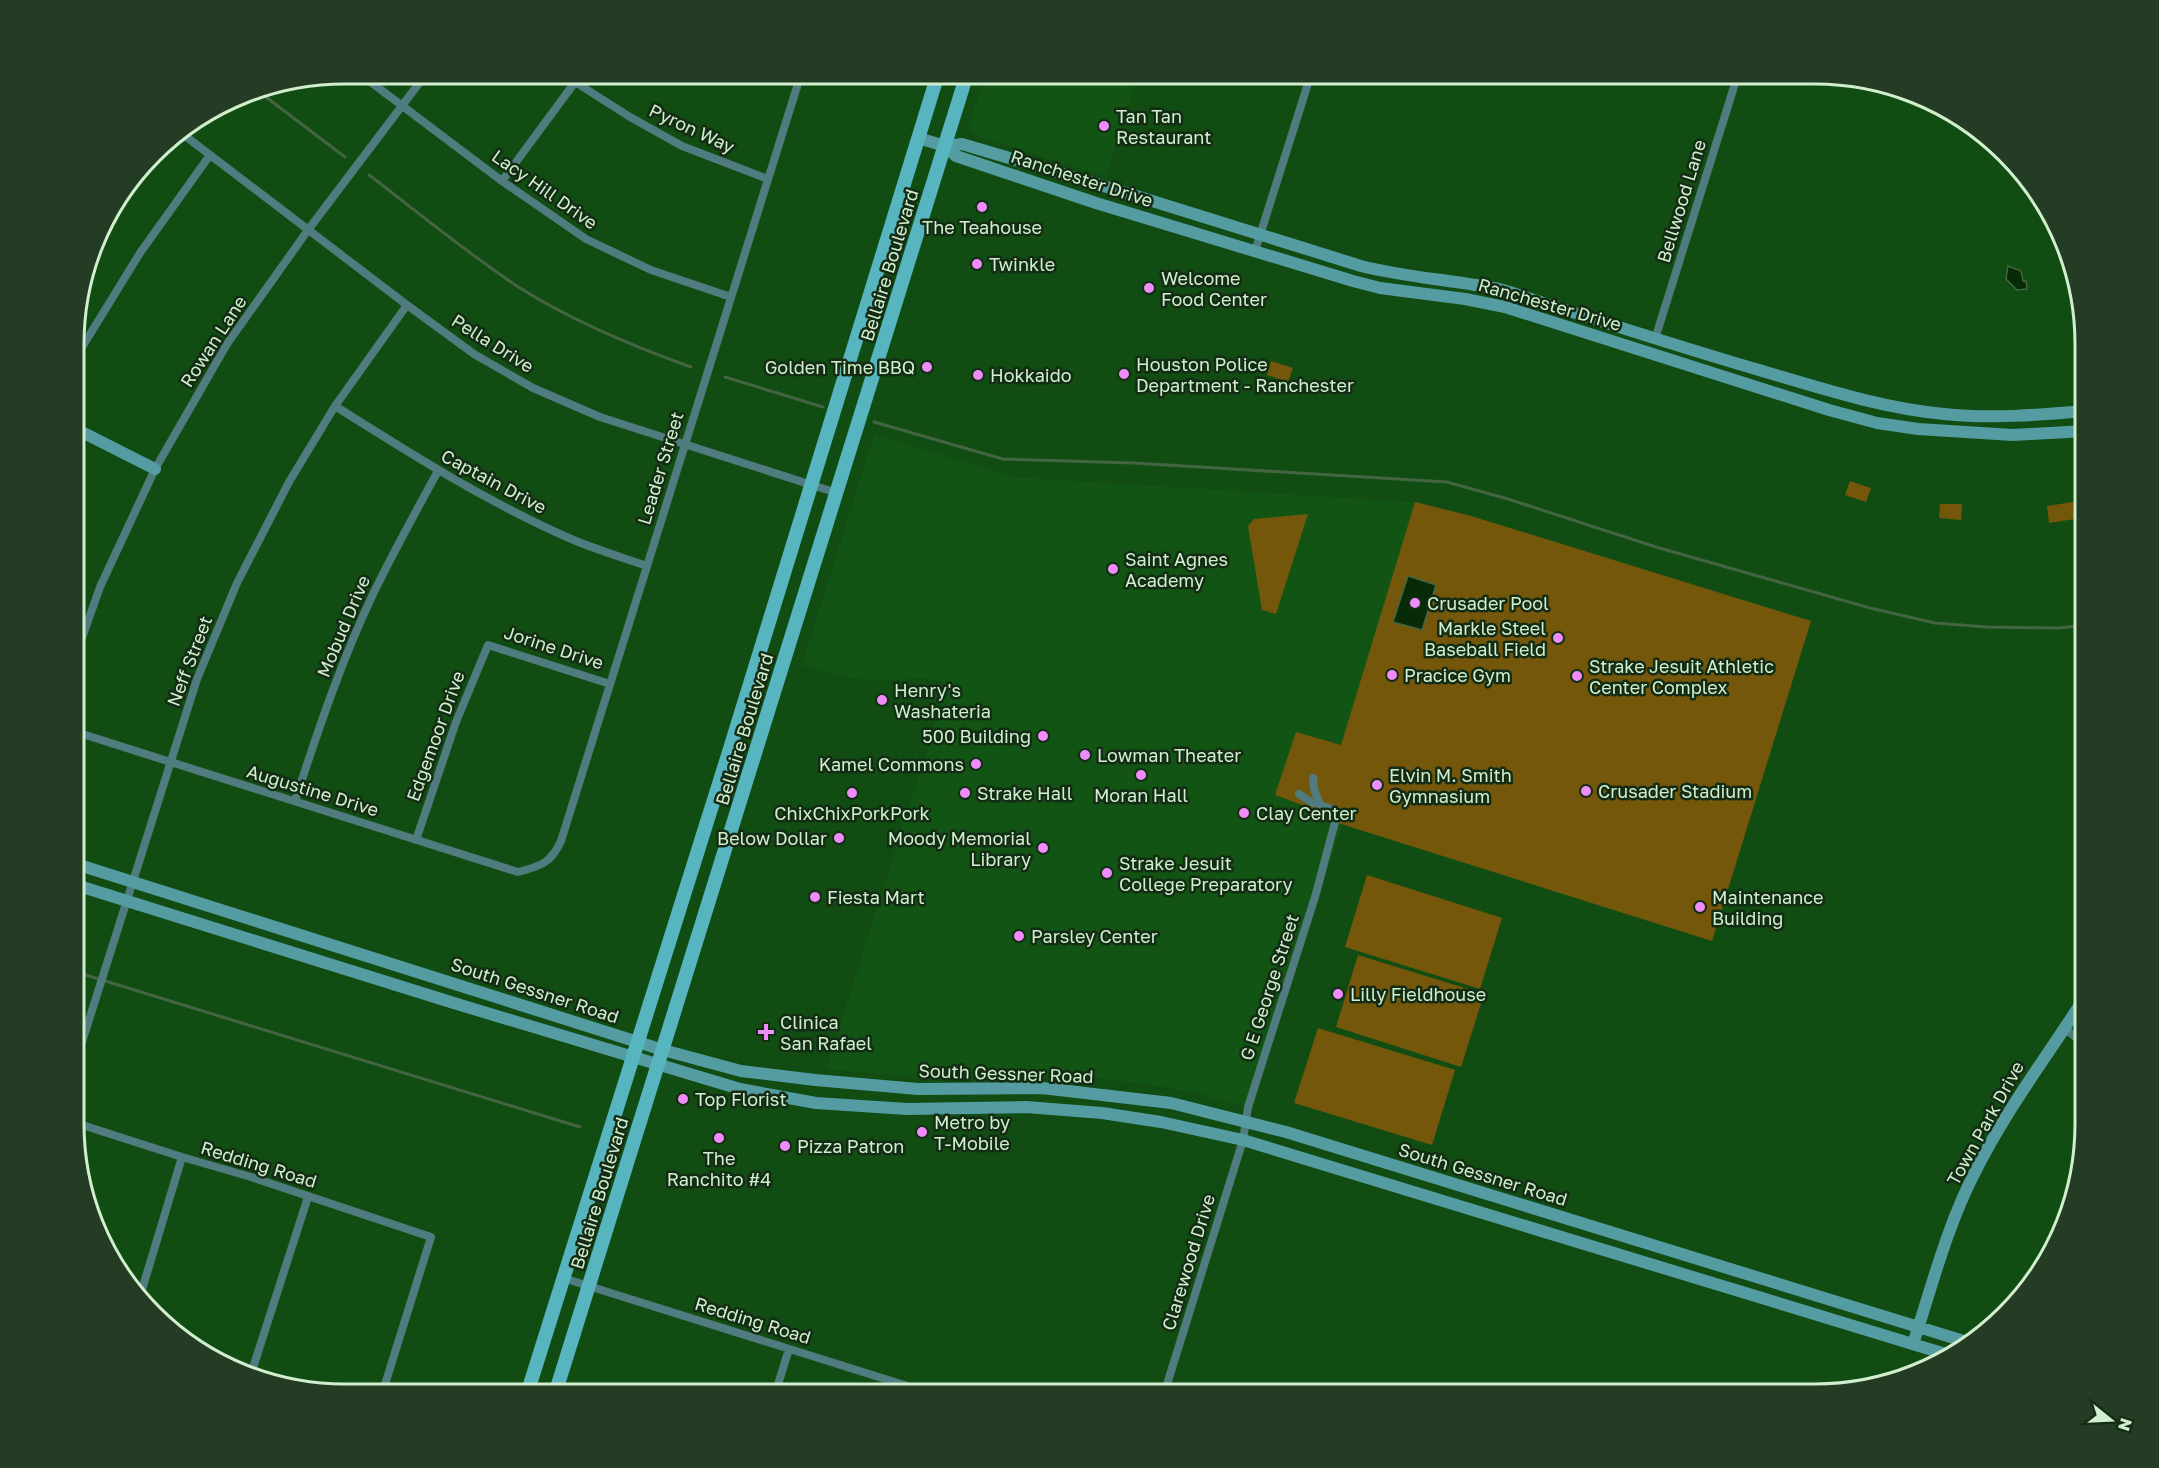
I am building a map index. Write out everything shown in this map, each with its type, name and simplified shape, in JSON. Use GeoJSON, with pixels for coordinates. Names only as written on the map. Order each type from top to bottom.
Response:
{"type":"FeatureCollection","features":[{"type":"Feature","properties":{"kind":"main road","name":"Bellaire Boulevard"},"geometry":{"type":"LineString","coordinates":[[530,1384],[935,84]]}},
{"type":"Feature","properties":{"kind":"main road","name":"Bellaire Boulevard"},"geometry":{"type":"LineString","coordinates":[[558,1384],[964,84]]}},
{"type":"Feature","properties":{"kind":"main road","name":"Ranchester Drive"},"geometry":{"type":"LineString","coordinates":[[918,138],[945,146],[956,156],[1096,203],[1255,251],[1380,288],[1474,300],[1534,316],[1877,423],[1905,428],[2013,435],[2075,432]]}},
{"type":"Feature","properties":{"kind":"main road","name":"Ranchester Drive"},"geometry":{"type":"LineString","coordinates":[[945,146],[960,143],[1382,272],[1477,284],[1833,393],[1946,414],[2001,417],[2075,412]]}},
{"type":"Feature","properties":{"kind":"main road"},"geometry":{"type":"LineString","coordinates":[[1029,180],[1035,165]]}},
{"type":"Feature","properties":{"kind":"main road"},"geometry":{"type":"LineString","coordinates":[[1096,203],[1101,185]]}},
{"type":"Feature","properties":{"kind":"main road"},"geometry":{"type":"LineString","coordinates":[[1380,288],[1382,272]]}},
{"type":"Feature","properties":{"kind":"main road"},"geometry":{"type":"LineString","coordinates":[[1534,316],[1539,302]]}},
{"type":"Feature","properties":{"kind":"main road"},"geometry":{"type":"LineString","coordinates":[[1686,364],[1690,350]]}},
{"type":"Feature","properties":{"kind":"main road"},"geometry":{"type":"LineString","coordinates":[[1803,401],[1808,385]]}},
{"type":"Feature","properties":{"kind":"main road"},"geometry":{"type":"LineString","coordinates":[[1945,430],[1946,414]]}},
{"type":"Feature","properties":{"kind":"main road"},"geometry":{"type":"LineString","coordinates":[[84,433],[155,469]]}},
{"type":"Feature","properties":{"kind":"main road"},"geometry":{"type":"LineString","coordinates":[[762,641],[788,649]]}},
{"type":"Feature","properties":{"kind":"main road"},"geometry":{"type":"LineString","coordinates":[[711,807],[736,814]]}},
{"type":"Feature","properties":{"kind":"main road","name":"South Gessner Road"},"geometry":{"type":"LineString","coordinates":[[84,867],[663,1050],[741,1071],[819,1081],[918,1089],[1042,1088],[1171,1103],[1382,1161],[1959,1340]]}},
{"type":"Feature","properties":{"kind":"main road","name":"South Gessner Road"},"geometry":{"type":"LineString","coordinates":[[84,888],[658,1066],[740,1089],[816,1103],[908,1109],[1026,1107],[1102,1113],[1161,1122],[1243,1140],[1939,1352]]}},
{"type":"Feature","properties":{"kind":"main road"},"geometry":{"type":"LineString","coordinates":[[299,954],[305,937]]}},
{"type":"Feature","properties":{"kind":"main road"},"geometry":{"type":"LineString","coordinates":[[457,1004],[462,985]]}},
{"type":"Feature","properties":{"kind":"main road","name":"Town Park Drive"},"geometry":{"type":"LineString","coordinates":[[1913,1344],[1943,1250],[1974,1173],[1999,1127],[2075,1013]]}},
{"type":"Feature","properties":{"kind":"main road"},"geometry":{"type":"LineString","coordinates":[[816,1103],[819,1081]]}},
{"type":"Feature","properties":{"kind":"main road"},"geometry":{"type":"LineString","coordinates":[[1375,1180],[1382,1161]]}},
{"type":"Feature","properties":{"kind":"main road"},"geometry":{"type":"LineString","coordinates":[[1491,1216],[1497,1196]]}},
{"type":"Feature","properties":{"kind":"main road"},"geometry":{"type":"LineString","coordinates":[[1604,1250],[1611,1232]]}},
{"type":"Feature","properties":{"kind":"main road"},"geometry":{"type":"LineString","coordinates":[[1722,1285],[1728,1269]]}},
{"type":"Feature","properties":{"kind":"street","name":"Lacy Hill Drive"},"geometry":{"type":"LineString","coordinates":[[373,84],[502,181],[586,239],[651,270],[731,297]]}},
{"type":"Feature","properties":{"kind":"street","name":"Rowan Lane"},"geometry":{"type":"LineString","coordinates":[[84,632],[100,587],[155,469],[227,344],[308,230],[418,84]]}},
{"type":"Feature","properties":{"kind":"street"},"geometry":{"type":"LineString","coordinates":[[502,181],[574,84]]}},
{"type":"Feature","properties":{"kind":"street","name":"Pyron Way"},"geometry":{"type":"LineString","coordinates":[[578,84],[682,146],[768,179]]}},
{"type":"Feature","properties":{"kind":"street","name":"Leader Street"},"geometry":{"type":"LineString","coordinates":[[540,866],[552,857],[561,841],[798,84]]}},
{"type":"Feature","properties":{"kind":"street"},"geometry":{"type":"LineString","coordinates":[[1255,251],[1308,84]]}},
{"type":"Feature","properties":{"kind":"street","name":"Bellwood Lane"},"geometry":{"type":"LineString","coordinates":[[1655,339],[1735,84]]}},
{"type":"Feature","properties":{"kind":"street","name":"Pella Drive"},"geometry":{"type":"LineString","coordinates":[[187,137],[406,306],[474,354],[533,388],[600,417],[837,493]]}},
{"type":"Feature","properties":{"kind":"street"},"geometry":{"type":"LineString","coordinates":[[84,344],[140,253],[210,155]]}},
{"type":"Feature","properties":{"kind":"street","name":"Neff Street"},"geometry":{"type":"LineString","coordinates":[[84,1035],[197,679],[237,583],[289,482],[335,405],[406,306]]}},
{"type":"Feature","properties":{"kind":"street","name":"Captain Drive"},"geometry":{"type":"LineString","coordinates":[[335,405],[438,471],[493,501],[571,539],[647,566]]}},
{"type":"Feature","properties":{"kind":"street","name":"Mobud Drive"},"geometry":{"type":"LineString","coordinates":[[295,801],[328,703],[351,644],[382,575],[438,471]]}},
{"type":"Feature","properties":{"kind":"street","name":"Jorine Drive"},"geometry":{"type":"LineString","coordinates":[[488,645],[610,684]]}},
{"type":"Feature","properties":{"kind":"street","name":"Edgemoor Drive"},"geometry":{"type":"LineString","coordinates":[[416,840],[456,722],[488,645]]}},
{"type":"Feature","properties":{"kind":"street","name":"Augustine Drive"},"geometry":{"type":"LineString","coordinates":[[84,735],[518,872],[540,866]]}},
{"type":"Feature","properties":{"kind":"street"},"geometry":{"type":"LineString","coordinates":[[1314,778],[1314,789],[1320,805]]}},
{"type":"Feature","properties":{"kind":"street","name":"G E George Street"},"geometry":{"type":"LineString","coordinates":[[1246,1122],[1248,1107],[1338,811],[1311,802],[1299,794]]}},
{"type":"Feature","properties":{"kind":"street"},"geometry":{"type":"LineString","coordinates":[[2065,1029],[2075,1036]]}},
{"type":"Feature","properties":{"kind":"street","name":"Clarewood Drive"},"geometry":{"type":"LineString","coordinates":[[1167,1384],[1243,1140],[1246,1122]]}},
{"type":"Feature","properties":{"kind":"street","name":"Redding Road"},"geometry":{"type":"LineString","coordinates":[[84,1126],[431,1237],[385,1384]]}},
{"type":"Feature","properties":{"kind":"street"},"geometry":{"type":"LineString","coordinates":[[143,1288],[182,1157]]}},
{"type":"Feature","properties":{"kind":"street"},"geometry":{"type":"LineString","coordinates":[[253,1367],[308,1197]]}},
{"type":"Feature","properties":{"kind":"street","name":"Redding Road"},"geometry":{"type":"LineString","coordinates":[[563,1278],[789,1349],[890,1384]]}},
{"type":"Feature","properties":{"kind":"street"},"geometry":{"type":"LineString","coordinates":[[778,1384],[789,1349]]}},
{"type":"Feature","properties":{"kind":"shaded area"},"geometry":{"type":"Polygon","coordinates":[[[983,84],[1135,84],[1106,177],[974,135],[967,129],[983,84]]]}},
{"type":"Feature","properties":{"kind":"shaded area"},"geometry":{"type":"Polygon","coordinates":[[[2008,266],[2021,271],[2027,289],[2017,290],[2006,279],[2008,266]]]}},
{"type":"Feature","properties":{"kind":"shaded area"},"geometry":{"type":"Polygon","coordinates":[[[1271,361],[1293,368],[1288,382],[1267,375],[1271,361]]]}},
{"type":"Feature","properties":{"kind":"shaded area","name":"Strake Jesuit College Preparatory"},"geometry":{"type":"Polygon","coordinates":[[[874,434],[1013,477],[1415,502],[1341,746],[1296,732],[1276,795],[1314,808],[1321,812],[1323,818],[1343,824],[1294,965],[1253,1110],[1197,1093],[1079,1076],[895,1075],[826,1069],[948,684],[923,678],[876,681],[845,677],[802,665],[874,434]]]}},
{"type":"Feature","properties":{"kind":"shaded area"},"geometry":{"type":"Polygon","coordinates":[[[1850,481],[1871,488],[1866,502],[1845,495],[1850,481]]]}},
{"type":"Feature","properties":{"kind":"shaded area","name":"Strake Jesuit Athletic Center Complex"},"geometry":{"type":"Polygon","coordinates":[[[1415,502],[1471,516],[1811,621],[1712,941],[1322,818],[1321,812],[1275,795],[1296,732],[1341,745],[1415,502]]]}},
{"type":"Feature","properties":{"kind":"shaded area"},"geometry":{"type":"Polygon","coordinates":[[[2073,502],[2075,519],[2049,523],[2047,506],[2073,502]]]}},
{"type":"Feature","properties":{"kind":"shaded area"},"geometry":{"type":"Polygon","coordinates":[[[1940,504],[1962,504],[1961,520],[1939,518],[1940,504]]]}},
{"type":"Feature","properties":{"kind":"shaded area"},"geometry":{"type":"Polygon","coordinates":[[[1308,514],[1276,614],[1262,610],[1248,526],[1254,519],[1308,514]]]}},
{"type":"Feature","properties":{"kind":"shaded area","name":"Crusader Pool"},"geometry":{"type":"Polygon","coordinates":[[[1408,576],[1436,585],[1422,630],[1393,622],[1408,576]]]}},
{"type":"Feature","properties":{"kind":"shaded area"},"geometry":{"type":"Polygon","coordinates":[[[1367,875],[1502,918],[1480,989],[1345,947],[1367,875]]]}},
{"type":"Feature","properties":{"kind":"shaded area"},"geometry":{"type":"Polygon","coordinates":[[[1358,955],[1484,994],[1461,1067],[1336,1027],[1358,955]]]}},
{"type":"Feature","properties":{"kind":"shaded area"},"geometry":{"type":"Polygon","coordinates":[[[1318,1028],[1455,1070],[1432,1145],[1294,1103],[1318,1028]]]}},
{"type":"Feature","properties":{"kind":"waterway"},"geometry":{"type":"LineString","coordinates":[[265,96],[345,157]]}},
{"type":"Feature","properties":{"kind":"waterway"},"geometry":{"type":"LineString","coordinates":[[369,175],[482,261],[540,300],[604,332],[691,367]]}},
{"type":"Feature","properties":{"kind":"waterway"},"geometry":{"type":"LineString","coordinates":[[725,377],[823,407]]}},
{"type":"Feature","properties":{"kind":"waterway"},"geometry":{"type":"LineString","coordinates":[[874,422],[1003,459],[1134,463],[1447,482],[1508,499],[1656,547],[1870,608],[1935,623],[1987,627],[2075,626]]}},
{"type":"Feature","properties":{"kind":"waterway"},"geometry":{"type":"LineString","coordinates":[[84,974],[580,1127]]}},
{"type":"Feature","properties":{"kind":"place","name":"Tan Tan Restaurant"},"geometry":{"type":"Point","coordinates":[1104,126]}},
{"type":"Feature","properties":{"kind":"place","name":"The Teahouse"},"geometry":{"type":"Point","coordinates":[982,207]}},
{"type":"Feature","properties":{"kind":"place","name":"Twinkle"},"geometry":{"type":"Point","coordinates":[977,264]}},
{"type":"Feature","properties":{"kind":"place","name":"Welcome Food Center"},"geometry":{"type":"Point","coordinates":[1149,288]}},
{"type":"Feature","properties":{"kind":"place","name":"Golden Time BBQ"},"geometry":{"type":"Point","coordinates":[927,367]}},
{"type":"Feature","properties":{"kind":"place","name":"Houston Police Department - Ranchester"},"geometry":{"type":"Point","coordinates":[1124,374]}},
{"type":"Feature","properties":{"kind":"place","name":"Hokkaido"},"geometry":{"type":"Point","coordinates":[978,375]}},
{"type":"Feature","properties":{"kind":"place","name":"Saint Agnes Academy"},"geometry":{"type":"Point","coordinates":[1113,569]}},
{"type":"Feature","properties":{"kind":"place","name":"Crusader Pool"},"geometry":{"type":"Point","coordinates":[1415,603]}},
{"type":"Feature","properties":{"kind":"place","name":"Markle Steel Baseball Field"},"geometry":{"type":"Point","coordinates":[1558,638]}},
{"type":"Feature","properties":{"kind":"place","name":"Pracice Gym"},"geometry":{"type":"Point","coordinates":[1392,675]}},
{"type":"Feature","properties":{"kind":"place","name":"Strake Jesuit Athletic Center Complex"},"geometry":{"type":"Point","coordinates":[1577,676]}},
{"type":"Feature","properties":{"kind":"place","name":"Henry's Washateria"},"geometry":{"type":"Point","coordinates":[882,700]}},
{"type":"Feature","properties":{"kind":"place","name":"500 Building"},"geometry":{"type":"Point","coordinates":[1043,736]}},
{"type":"Feature","properties":{"kind":"place","name":"Lowman Theater"},"geometry":{"type":"Point","coordinates":[1085,755]}},
{"type":"Feature","properties":{"kind":"place","name":"Kamel Commons"},"geometry":{"type":"Point","coordinates":[976,764]}},
{"type":"Feature","properties":{"kind":"place","name":"Moran Hall"},"geometry":{"type":"Point","coordinates":[1141,775]}},
{"type":"Feature","properties":{"kind":"place","name":"Elvin M. Smith Gymnasium"},"geometry":{"type":"Point","coordinates":[1377,785]}},
{"type":"Feature","properties":{"kind":"place","name":"Crusader Stadium"},"geometry":{"type":"Point","coordinates":[1586,791]}},
{"type":"Feature","properties":{"kind":"place","name":"ChixChixPorkPork"},"geometry":{"type":"Point","coordinates":[852,793]}},
{"type":"Feature","properties":{"kind":"place","name":"Strake Hall"},"geometry":{"type":"Point","coordinates":[965,793]}},
{"type":"Feature","properties":{"kind":"place","name":"Clay Center"},"geometry":{"type":"Point","coordinates":[1244,813]}},
{"type":"Feature","properties":{"kind":"place","name":"Below Dollar"},"geometry":{"type":"Point","coordinates":[839,838]}},
{"type":"Feature","properties":{"kind":"place","name":"Moody Memorial Library"},"geometry":{"type":"Point","coordinates":[1043,848]}},
{"type":"Feature","properties":{"kind":"place","name":"Strake Jesuit College Preparatory"},"geometry":{"type":"Point","coordinates":[1107,873]}},
{"type":"Feature","properties":{"kind":"place","name":"Fiesta Mart"},"geometry":{"type":"Point","coordinates":[815,897]}},
{"type":"Feature","properties":{"kind":"place","name":"Maintenance Building"},"geometry":{"type":"Point","coordinates":[1700,907]}},
{"type":"Feature","properties":{"kind":"place","name":"Parsley Center"},"geometry":{"type":"Point","coordinates":[1019,936]}},
{"type":"Feature","properties":{"kind":"place","name":"Lilly Fieldhouse"},"geometry":{"type":"Point","coordinates":[1338,994]}},
{"type":"Feature","properties":{"kind":"place","name":"Clinica San Rafael"},"geometry":{"type":"Point","coordinates":[766,1032]}},
{"type":"Feature","properties":{"kind":"place","name":"Top Florist"},"geometry":{"type":"Point","coordinates":[683,1099]}},
{"type":"Feature","properties":{"kind":"place","name":"Metro by T-Mobile"},"geometry":{"type":"Point","coordinates":[922,1132]}},
{"type":"Feature","properties":{"kind":"place","name":"The Ranchito #4"},"geometry":{"type":"Point","coordinates":[719,1138]}},
{"type":"Feature","properties":{"kind":"place","name":"Pizza Patron"},"geometry":{"type":"Point","coordinates":[785,1146]}}]}
